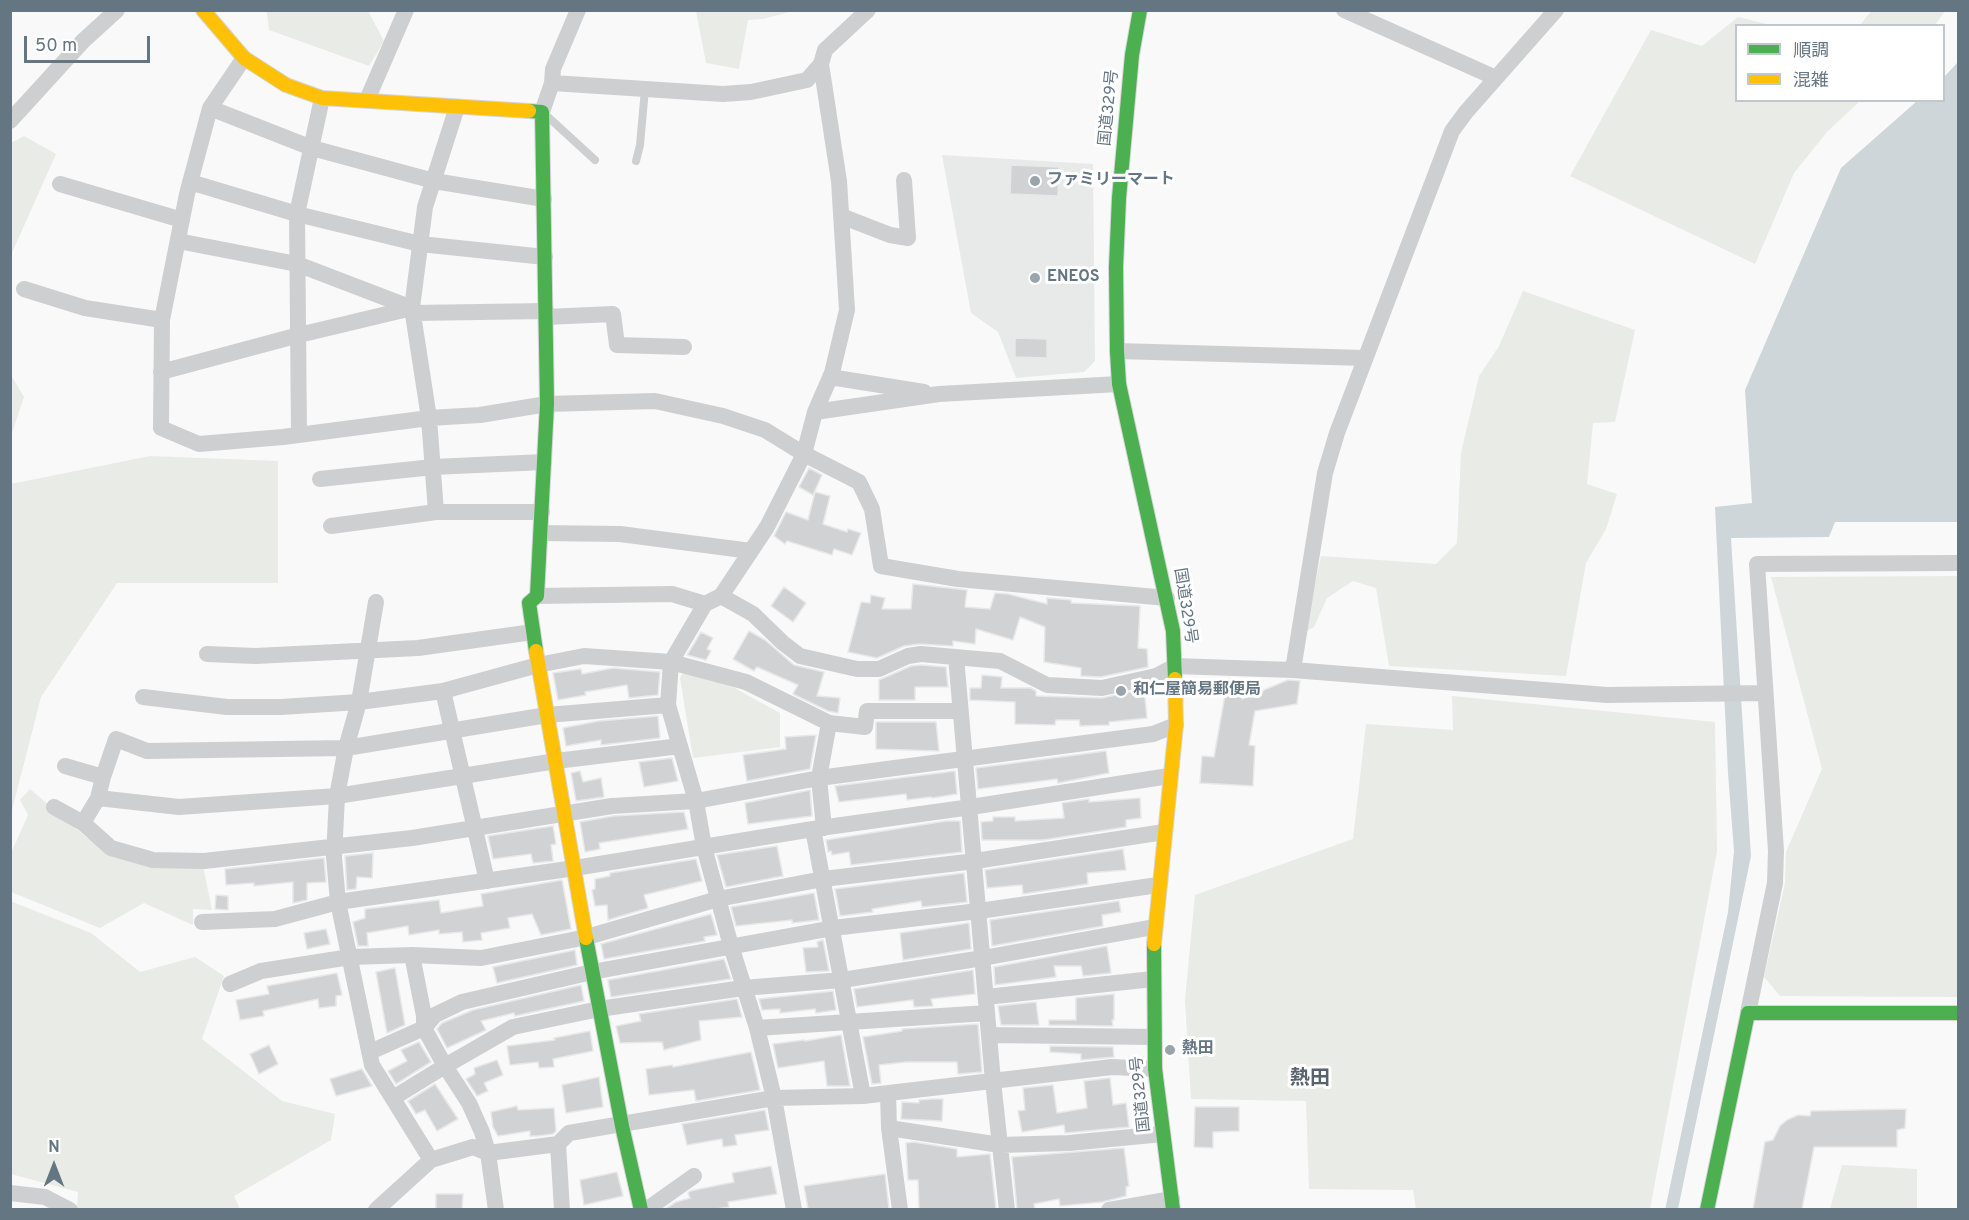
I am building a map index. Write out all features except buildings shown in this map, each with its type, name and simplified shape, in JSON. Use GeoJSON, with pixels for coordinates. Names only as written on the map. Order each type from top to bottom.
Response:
{"type":"FeatureCollection","features":[{"type":"Feature","properties":{"kind":"main road"},"geometry":{"type":"LineString","coordinates":[[203,10],[244,57],[285,85],[322,98],[542,112],[547,404],[537,596],[529,603],[599,1009],[622,1126],[644,1209]]}},
{"type":"Feature","properties":{"kind":"main road","name":"国道329号"},"geometry":{"type":"LineString","coordinates":[[1140,10],[1131,67],[1119,198],[1116,267],[1117,351],[1119,384],[1173,631],[1176,726],[1154,927],[1153,979],[1155,1068],[1172,1204]]}},
{"type":"Feature","properties":{"kind":"main road"},"geometry":{"type":"LineString","coordinates":[[1707,1209],[1748,1013],[1959,1013]]}},
{"type":"Feature","properties":{"kind":"street"},"geometry":{"type":"LineString","coordinates":[[10,121],[83,41],[117,10]]}},
{"type":"Feature","properties":{"kind":"street"},"geometry":{"type":"LineString","coordinates":[[367,100],[406,10]]}},
{"type":"Feature","properties":{"kind":"street"},"geometry":{"type":"LineString","coordinates":[[542,112],[552,82],[553,69],[578,10]]}},
{"type":"Feature","properties":{"kind":"street"},"geometry":{"type":"LineString","coordinates":[[794,1209],[774,1098],[757,1028],[743,988],[718,899],[704,847],[696,801],[668,705],[671,662],[767,527],[804,454],[815,412],[830,377],[847,310],[839,181],[821,64],[825,50],[868,10]]}},
{"type":"Feature","properties":{"kind":"street"},"geometry":{"type":"LineString","coordinates":[[1344,10],[1496,78]]}},
{"type":"Feature","properties":{"kind":"street"},"geometry":{"type":"LineString","coordinates":[[1293,670],[1325,473],[1336,433],[1452,131],[1556,10]]}},
{"type":"Feature","properties":{"kind":"street"},"geometry":{"type":"LineString","coordinates":[[244,57],[210,108],[190,182],[162,320],[161,428],[199,444],[298,435],[429,418],[480,415],[547,404],[655,401],[723,416],[765,430],[804,454],[859,482],[872,509],[881,566],[958,579],[1167,598]]}},
{"type":"Feature","properties":{"kind":"street"},"geometry":{"type":"LineString","coordinates":[[552,82],[723,94],[751,92],[807,80],[821,64]]}},
{"type":"Feature","properties":{"kind":"street"},"geometry":{"type":"LineString","coordinates":[[298,435],[297,214],[322,98]]}},
{"type":"Feature","properties":{"kind":"street"},"geometry":{"type":"LineString","coordinates":[[436,512],[429,418],[412,310],[425,207],[457,107]]}},
{"type":"Feature","properties":{"kind":"street"},"geometry":{"type":"LineString","coordinates":[[210,108],[312,148],[434,181],[544,199]]}},
{"type":"Feature","properties":{"kind":"street"},"geometry":{"type":"LineString","coordinates":[[841,216],[890,236],[908,238],[904,180]]}},
{"type":"Feature","properties":{"kind":"street"},"geometry":{"type":"LineString","coordinates":[[190,182],[297,214],[420,243],[545,257]]}},
{"type":"Feature","properties":{"kind":"street"},"geometry":{"type":"LineString","coordinates":[[60,184],[182,220]]}},
{"type":"Feature","properties":{"kind":"street"},"geometry":{"type":"LineString","coordinates":[[178,241],[297,264],[412,310]]}},
{"type":"Feature","properties":{"kind":"street"},"geometry":{"type":"LineString","coordinates":[[24,290],[85,308],[162,320]]}},
{"type":"Feature","properties":{"kind":"street"},"geometry":{"type":"LineString","coordinates":[[160,372],[299,334],[412,310],[613,314],[617,345],[684,347]]}},
{"type":"Feature","properties":{"kind":"street"},"geometry":{"type":"LineString","coordinates":[[1117,351],[1365,358]]}},
{"type":"Feature","properties":{"kind":"street"},"geometry":{"type":"LineString","coordinates":[[830,377],[939,394]]}},
{"type":"Feature","properties":{"kind":"street"},"geometry":{"type":"LineString","coordinates":[[815,412],[939,394],[1119,384]]}},
{"type":"Feature","properties":{"kind":"street"},"geometry":{"type":"LineString","coordinates":[[320,479],[433,467],[544,462]]}},
{"type":"Feature","properties":{"kind":"street"},"geometry":{"type":"LineString","coordinates":[[331,526],[436,512],[542,513]]}},
{"type":"Feature","properties":{"kind":"street"},"geometry":{"type":"LineString","coordinates":[[541,532],[620,534],[751,551]]}},
{"type":"Feature","properties":{"kind":"street"},"geometry":{"type":"LineString","coordinates":[[1748,1013],[1775,883],[1776,851],[1757,564],[1959,563]]}},
{"type":"Feature","properties":{"kind":"street"},"geometry":{"type":"LineString","coordinates":[[537,596],[672,594],[713,600],[753,614],[800,656],[857,669],[879,669],[914,655],[1000,661],[1047,685],[1102,688],[1156,676],[1175,666],[1293,670],[1607,695],[1765,693]]}},
{"type":"Feature","properties":{"kind":"street"},"geometry":{"type":"LineString","coordinates":[[376,602],[359,702],[346,748],[337,796],[334,857],[338,902],[372,1065],[431,1160]]}},
{"type":"Feature","properties":{"kind":"street"},"geometry":{"type":"LineString","coordinates":[[207,654],[255,656],[418,648],[533,632]]}},
{"type":"Feature","properties":{"kind":"street"},"geometry":{"type":"LineString","coordinates":[[143,697],[227,706],[281,707],[359,702],[443,691],[538,665],[584,656],[671,662],[746,682],[829,723],[865,727],[867,711],[960,711]]}},
{"type":"Feature","properties":{"kind":"street"},"geometry":{"type":"LineString","coordinates":[[956,657],[971,807],[993,1081],[1007,1209]]}},
{"type":"Feature","properties":{"kind":"street"},"geometry":{"type":"LineString","coordinates":[[443,691],[487,881]]}},
{"type":"Feature","properties":{"kind":"street"},"geometry":{"type":"LineString","coordinates":[[83,823],[98,798],[116,739],[147,751],[346,748],[547,715],[668,705]]}},
{"type":"Feature","properties":{"kind":"street"},"geometry":{"type":"LineString","coordinates":[[829,723],[819,778],[818,829],[823,879],[863,1096]]}},
{"type":"Feature","properties":{"kind":"street"},"geometry":{"type":"LineString","coordinates":[[54,807],[83,823],[111,848],[153,860],[204,861],[335,847],[476,828],[612,806],[696,801],[819,778],[1153,734],[1176,726]]}},
{"type":"Feature","properties":{"kind":"street"},"geometry":{"type":"LineString","coordinates":[[98,798],[179,807],[337,796],[556,761],[680,746]]}},
{"type":"Feature","properties":{"kind":"street"},"geometry":{"type":"LineString","coordinates":[[65,766],[103,777]]}},
{"type":"Feature","properties":{"kind":"street"},"geometry":{"type":"LineString","coordinates":[[202,921],[275,919],[338,902],[575,868],[1169,776]]}},
{"type":"Feature","properties":{"kind":"street"},"geometry":{"type":"LineString","coordinates":[[230,984],[261,971],[350,957],[412,955],[481,958],[587,937],[718,899],[823,879],[975,861],[1164,832]]}},
{"type":"Feature","properties":{"kind":"street"},"geometry":{"type":"LineString","coordinates":[[370,1052],[424,1028],[435,1015],[462,1002],[592,972],[833,928],[979,911],[1158,885]]}},
{"type":"Feature","properties":{"kind":"street"},"geometry":{"type":"LineString","coordinates":[[393,1098],[513,1027],[599,1009],[743,988],[842,980],[983,958],[1154,927]]}},
{"type":"Feature","properties":{"kind":"street"},"geometry":{"type":"LineString","coordinates":[[412,955],[424,1016],[424,1028],[469,1103],[482,1132],[488,1153],[496,1209]]}},
{"type":"Feature","properties":{"kind":"street"},"geometry":{"type":"LineString","coordinates":[[757,1028],[849,1021],[987,1005],[1153,979]]}},
{"type":"Feature","properties":{"kind":"street"},"geometry":{"type":"LineString","coordinates":[[989,1035],[1154,1037]]}},
{"type":"Feature","properties":{"kind":"street"},"geometry":{"type":"LineString","coordinates":[[376,1209],[431,1160],[473,1147],[488,1153],[558,1144],[569,1133],[622,1126],[774,1098],[863,1096],[1112,1067],[1155,1068]]}},
{"type":"Feature","properties":{"kind":"street"},"geometry":{"type":"LineString","coordinates":[[888,1093],[889,1128],[900,1209]]}},
{"type":"Feature","properties":{"kind":"street"},"geometry":{"type":"LineString","coordinates":[[889,1128],[1000,1145],[1069,1143],[1163,1134]]}},
{"type":"Feature","properties":{"kind":"street"},"geometry":{"type":"LineString","coordinates":[[558,1144],[562,1209]]}},
{"type":"Feature","properties":{"kind":"street"},"geometry":{"type":"LineString","coordinates":[[644,1209],[694,1176]]}},
{"type":"Feature","properties":{"kind":"street"},"geometry":{"type":"LineString","coordinates":[[10,1193],[45,1197],[70,1209]]}},
{"type":"Feature","properties":{"kind":"street"},"geometry":{"type":"LineString","coordinates":[[1109,1209],[1172,1204]]}},
{"type":"Feature","properties":{"kind":"lane"},"geometry":{"type":"LineString","coordinates":[[636,160],[640,145],[645,89]]}},
{"type":"Feature","properties":{"kind":"lane"},"geometry":{"type":"LineString","coordinates":[[542,112],[596,160]]}},
{"type":"Feature","properties":{"kind":"shaded area"},"geometry":{"type":"Polygon","coordinates":[[[696,10],[793,11],[763,19],[748,20],[739,69],[706,63],[696,10]]]}},
{"type":"Feature","properties":{"kind":"shaded area"},"geometry":{"type":"Polygon","coordinates":[[[1872,10],[1945,10],[1936,24],[1861,24],[1872,10]]]}},
{"type":"Feature","properties":{"kind":"shaded area"},"geometry":{"type":"Polygon","coordinates":[[[264,11],[368,11],[384,41],[369,66],[269,30],[267,13],[264,11]]]}},
{"type":"Feature","properties":{"kind":"shaded area"},"geometry":{"type":"Polygon","coordinates":[[[1738,17],[1767,24],[1735,24],[1735,102],[1859,102],[1827,132],[1794,173],[1755,264],[1570,176],[1651,30],[1702,46],[1738,17]]]}},
{"type":"Feature","properties":{"kind":"shaded area"},"geometry":{"type":"Polygon","coordinates":[[[1958,62],[1958,522],[1835,522],[1829,537],[1731,538],[1751,856],[1678,1209],[1665,1210],[1728,912],[1734,851],[1715,507],[1752,503],[1745,390],[1841,168],[1916,102],[1945,102],[1945,76],[1958,62]]]}},
{"type":"Feature","properties":{"kind":"shaded area"},"geometry":{"type":"Polygon","coordinates":[[[24,136],[56,154],[11,255],[11,143],[24,136]]]}},
{"type":"Feature","properties":{"kind":"shaded area"},"geometry":{"type":"Polygon","coordinates":[[[942,155],[1093,164],[1095,361],[1084,372],[1016,378],[998,332],[971,313],[942,155]]]}},
{"type":"Feature","properties":{"kind":"shaded area"},"geometry":{"type":"Polygon","coordinates":[[[1523,291],[1635,330],[1615,422],[1593,423],[1587,484],[1617,494],[1606,529],[1586,563],[1566,676],[1389,666],[1376,588],[1353,581],[1327,598],[1314,627],[1305,632],[1321,556],[1436,564],[1457,543],[1461,453],[1479,376],[1499,346],[1523,291]]]}},
{"type":"Feature","properties":{"kind":"shaded area"},"geometry":{"type":"Polygon","coordinates":[[[11,375],[24,397],[11,436],[11,375]]]}},
{"type":"Feature","properties":{"kind":"shaded area"},"geometry":{"type":"Polygon","coordinates":[[[150,456],[278,461],[278,583],[117,583],[41,697],[11,814],[11,484],[150,456]]]}},
{"type":"Feature","properties":{"kind":"shaded area"},"geometry":{"type":"Polygon","coordinates":[[[1958,576],[1958,997],[1780,996],[1764,977],[1785,883],[1786,852],[1822,769],[1771,577],[1958,576]]]}},
{"type":"Feature","properties":{"kind":"shaded area"},"geometry":{"type":"Polygon","coordinates":[[[684,671],[733,687],[780,713],[780,747],[693,758],[680,678],[684,671]]]}},
{"type":"Feature","properties":{"kind":"shaded area"},"geometry":{"type":"Polygon","coordinates":[[[1452,696],[1715,722],[1717,851],[1650,1209],[1416,1209],[1413,1190],[1309,1189],[1306,1101],[1191,1099],[1185,1000],[1195,895],[1353,839],[1366,724],[1453,730],[1452,696]]]}},
{"type":"Feature","properties":{"kind":"shaded area"},"geometry":{"type":"Polygon","coordinates":[[[30,789],[86,837],[203,866],[212,910],[193,909],[193,925],[144,903],[100,928],[11,892],[11,853],[28,815],[20,800],[30,789]]]}},
{"type":"Feature","properties":{"kind":"shaded area"},"geometry":{"type":"Polygon","coordinates":[[[10,901],[91,933],[140,972],[195,957],[224,976],[202,1039],[282,1101],[335,1114],[331,1140],[234,1196],[240,1209],[77,1209],[78,1192],[11,1174],[10,901]]]}},
{"type":"Feature","properties":{"kind":"shaded area"},"geometry":{"type":"Polygon","coordinates":[[[1842,1165],[1917,1169],[1917,1209],[1830,1209],[1842,1165]]]}},
{"type":"Feature","properties":{"kind":"traffic: fast"},"geometry":{"type":"LineString","coordinates":[[1140,10],[1132,55],[1119,198],[1116,267],[1117,351],[1119,384],[1173,631],[1175,679]]}},
{"type":"Feature","properties":{"kind":"traffic: fast"},"geometry":{"type":"LineString","coordinates":[[529,111],[542,112],[547,404],[537,596],[529,603],[536,651]]}},
{"type":"Feature","properties":{"kind":"traffic: fast"},"geometry":{"type":"LineString","coordinates":[[586,938],[622,1126],[641,1210]]}},
{"type":"Feature","properties":{"kind":"traffic: fast"},"geometry":{"type":"LineString","coordinates":[[1154,944],[1155,1069],[1173,1210]]}},
{"type":"Feature","properties":{"kind":"traffic: fast"},"geometry":{"type":"LineString","coordinates":[[1707,1210],[1748,1013],[1958,1013]]}},
{"type":"Feature","properties":{"kind":"traffic: slow"},"geometry":{"type":"LineString","coordinates":[[203,10],[244,58],[286,85],[322,98],[529,111]]}},
{"type":"Feature","properties":{"kind":"traffic: slow"},"geometry":{"type":"LineString","coordinates":[[536,651],[586,938]]}},
{"type":"Feature","properties":{"kind":"traffic: slow"},"geometry":{"type":"LineString","coordinates":[[1154,944],[1176,725],[1175,679]]}},
{"type":"Feature","properties":{"kind":"place","name":"ファミリーマート"},"geometry":{"type":"Point","coordinates":[1035,181]}},
{"type":"Feature","properties":{"kind":"place","name":"ENEOS"},"geometry":{"type":"Point","coordinates":[1035,278]}},
{"type":"Feature","properties":{"kind":"place","name":"和仁屋簡易郵便局"},"geometry":{"type":"Point","coordinates":[1121,691]}},
{"type":"Feature","properties":{"kind":"place","name":"熱田"},"geometry":{"type":"Point","coordinates":[1170,1050]}},
{"type":"Feature","properties":{"kind":"district","name":"熱田"},"geometry":{"type":"Point","coordinates":[1310,1080]}}]}
